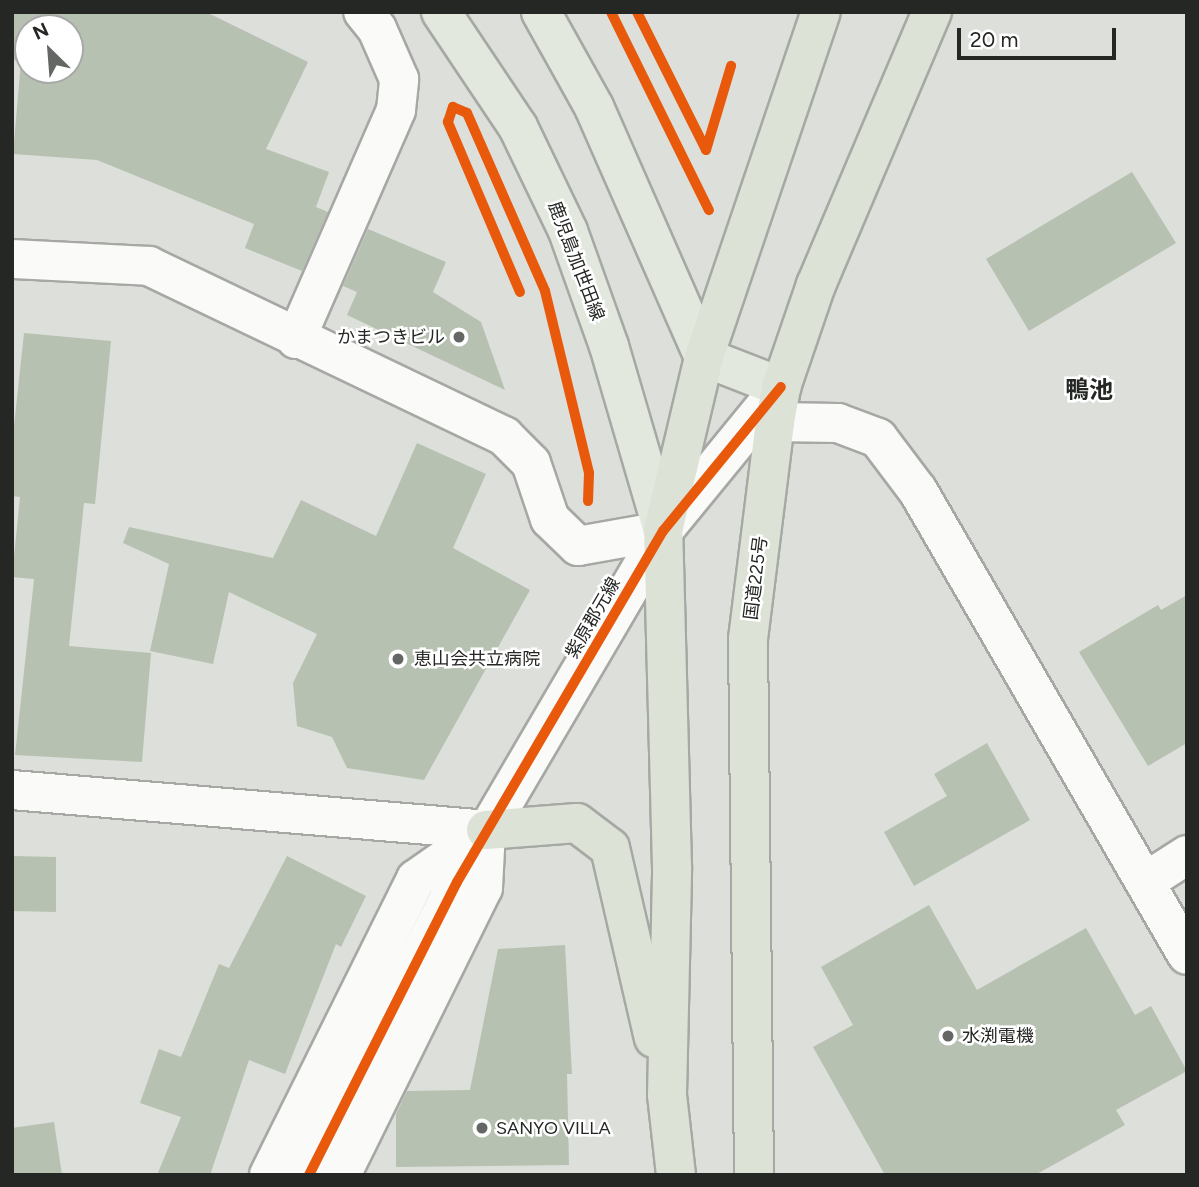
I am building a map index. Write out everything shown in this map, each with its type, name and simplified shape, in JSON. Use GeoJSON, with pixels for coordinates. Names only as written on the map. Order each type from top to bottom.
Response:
{"type":"FeatureCollection","features":[{"type":"Feature","properties":{"kind":"highway"},"geometry":{"type":"LineString","coordinates":[[667,1095],[672,867],[663,531],[704,357],[821,12]]}},
{"type":"Feature","properties":{"kind":"highway","name":"国道225号"},"geometry":{"type":"LineString","coordinates":[[754,1175],[748,639],[778,404],[816,285],[932,12]]}},
{"type":"Feature","properties":{"kind":"highway"},"geometry":{"type":"LineString","coordinates":[[486,830],[577,823],[610,848],[667,1095],[676,1175]]}},
{"type":"Feature","properties":{"kind":"main road","name":"鹿児島加世田線"},"geometry":{"type":"LineString","coordinates":[[441,12],[518,127],[568,231],[609,346],[663,531]]}},
{"type":"Feature","properties":{"kind":"main road"},"geometry":{"type":"LineString","coordinates":[[541,12],[594,107],[704,357],[778,404]]}},
{"type":"Feature","properties":{"kind":"street"},"geometry":{"type":"LineString","coordinates":[[296,339],[396,110],[399,79],[377,29],[363,12]]}},
{"type":"Feature","properties":{"kind":"street"},"geometry":{"type":"LineString","coordinates":[[12,259],[149,266],[296,339],[504,436],[531,463],[550,519],[578,547],[663,531]]}},
{"type":"Feature","properties":{"kind":"street"},"geometry":{"type":"LineString","coordinates":[[778,404],[878,438],[918,491],[1187,955]]}},
{"type":"Feature","properties":{"kind":"street","name":"紫原郡元線"},"geometry":{"type":"LineString","coordinates":[[289,1171],[486,830],[562,710],[663,531],[778,404]]}},
{"type":"Feature","properties":{"kind":"street"},"geometry":{"type":"LineString","coordinates":[[12,790],[486,830]]}},
{"type":"Feature","properties":{"kind":"street"},"geometry":{"type":"LineString","coordinates":[[289,1171],[416,879],[486,830]]}},
{"type":"Feature","properties":{"kind":"street"},"geometry":{"type":"LineString","coordinates":[[341,1175],[483,888],[486,830]]}},
{"type":"Feature","properties":{"kind":"street"},"geometry":{"type":"LineString","coordinates":[[1145,882],[1187,855]]}},
{"type":"Feature","properties":{"kind":"building"},"geometry":{"type":"Polygon","coordinates":[[[12,12],[206,12],[308,62],[266,149],[329,172],[316,207],[328,212],[302,271],[245,248],[254,224],[97,160],[13,154],[19,84],[84,84],[84,14],[14,14],[14,60],[12,12]]]}},
{"type":"Feature","properties":{"kind":"building"},"geometry":{"type":"Polygon","coordinates":[[[1132,172],[1176,243],[1029,331],[986,259],[1132,172]]]}},
{"type":"Feature","properties":{"kind":"building"},"geometry":{"type":"Polygon","coordinates":[[[368,229],[446,262],[433,292],[481,322],[505,390],[347,315],[357,292],[343,286],[368,229]]]}},
{"type":"Feature","properties":{"kind":"building"},"geometry":{"type":"Polygon","coordinates":[[[24,333],[111,341],[95,504],[84,503],[69,646],[151,653],[142,762],[15,755],[34,579],[12,577],[20,497],[12,496],[12,445],[24,333]]]}},
{"type":"Feature","properties":{"kind":"building","name":"恵山会共立病院"},"geometry":{"type":"Polygon","coordinates":[[[417,443],[486,474],[453,548],[530,590],[424,780],[347,768],[332,737],[297,726],[293,683],[317,634],[229,592],[213,664],[150,651],[169,564],[123,543],[129,527],[273,558],[301,500],[376,536],[417,443]]]}},
{"type":"Feature","properties":{"kind":"building"},"geometry":{"type":"Polygon","coordinates":[[[1187,595],[1187,743],[1148,766],[1079,652],[1158,605],[1161,610],[1187,595]]]}},
{"type":"Feature","properties":{"kind":"building"},"geometry":{"type":"Polygon","coordinates":[[[987,743],[1030,820],[914,886],[884,832],[947,796],[934,774],[987,743]]]}},
{"type":"Feature","properties":{"kind":"building"},"geometry":{"type":"Polygon","coordinates":[[[12,856],[56,857],[56,912],[12,911],[12,856]]]}},
{"type":"Feature","properties":{"kind":"building"},"geometry":{"type":"Polygon","coordinates":[[[287,856],[366,896],[341,947],[336,944],[285,1074],[249,1060],[210,1175],[157,1175],[181,1117],[140,1103],[159,1049],[181,1057],[219,964],[229,968],[287,856]]]}},
{"type":"Feature","properties":{"kind":"building"},"geometry":{"type":"Polygon","coordinates":[[[929,905],[977,990],[1086,928],[1135,1015],[1151,1006],[1187,1071],[1116,1110],[1125,1125],[1035,1175],[885,1175],[813,1047],[853,1025],[821,967],[929,905]]]}},
{"type":"Feature","properties":{"kind":"building"},"geometry":{"type":"Polygon","coordinates":[[[565,945],[572,1074],[567,1074],[569,1165],[396,1167],[396,1114],[407,1091],[470,1090],[498,949],[565,945]]]}},
{"type":"Feature","properties":{"kind":"building"},"geometry":{"type":"Polygon","coordinates":[[[54,1122],[62,1175],[12,1175],[12,1128],[54,1122]]]}},
{"type":"Feature","properties":{"kind":"cycle path"},"geometry":{"type":"LineString","coordinates":[[611,12],[709,210]]}},
{"type":"Feature","properties":{"kind":"cycle path"},"geometry":{"type":"LineString","coordinates":[[637,12],[706,150],[731,66]]}},
{"type":"Feature","properties":{"kind":"cycle path"},"geometry":{"type":"LineString","coordinates":[[520,292],[448,122],[453,107],[467,113],[545,291],[589,473],[588,501]]}},
{"type":"Feature","properties":{"kind":"cycle path"},"geometry":{"type":"LineString","coordinates":[[309,1175],[457,882],[663,531],[781,387]]}},
{"type":"Feature","properties":{"kind":"place","name":"かまつきビル"},"geometry":{"type":"Point","coordinates":[459,337]}},
{"type":"Feature","properties":{"kind":"place","name":"恵山会共立病院"},"geometry":{"type":"Point","coordinates":[398,659]}},
{"type":"Feature","properties":{"kind":"place","name":"水渕電機"},"geometry":{"type":"Point","coordinates":[948,1036]}},
{"type":"Feature","properties":{"kind":"place","name":"SANYO VILLA"},"geometry":{"type":"Point","coordinates":[482,1128]}},
{"type":"Feature","properties":{"kind":"district","name":"鴨池"},"geometry":{"type":"Point","coordinates":[1089,390]}}]}
